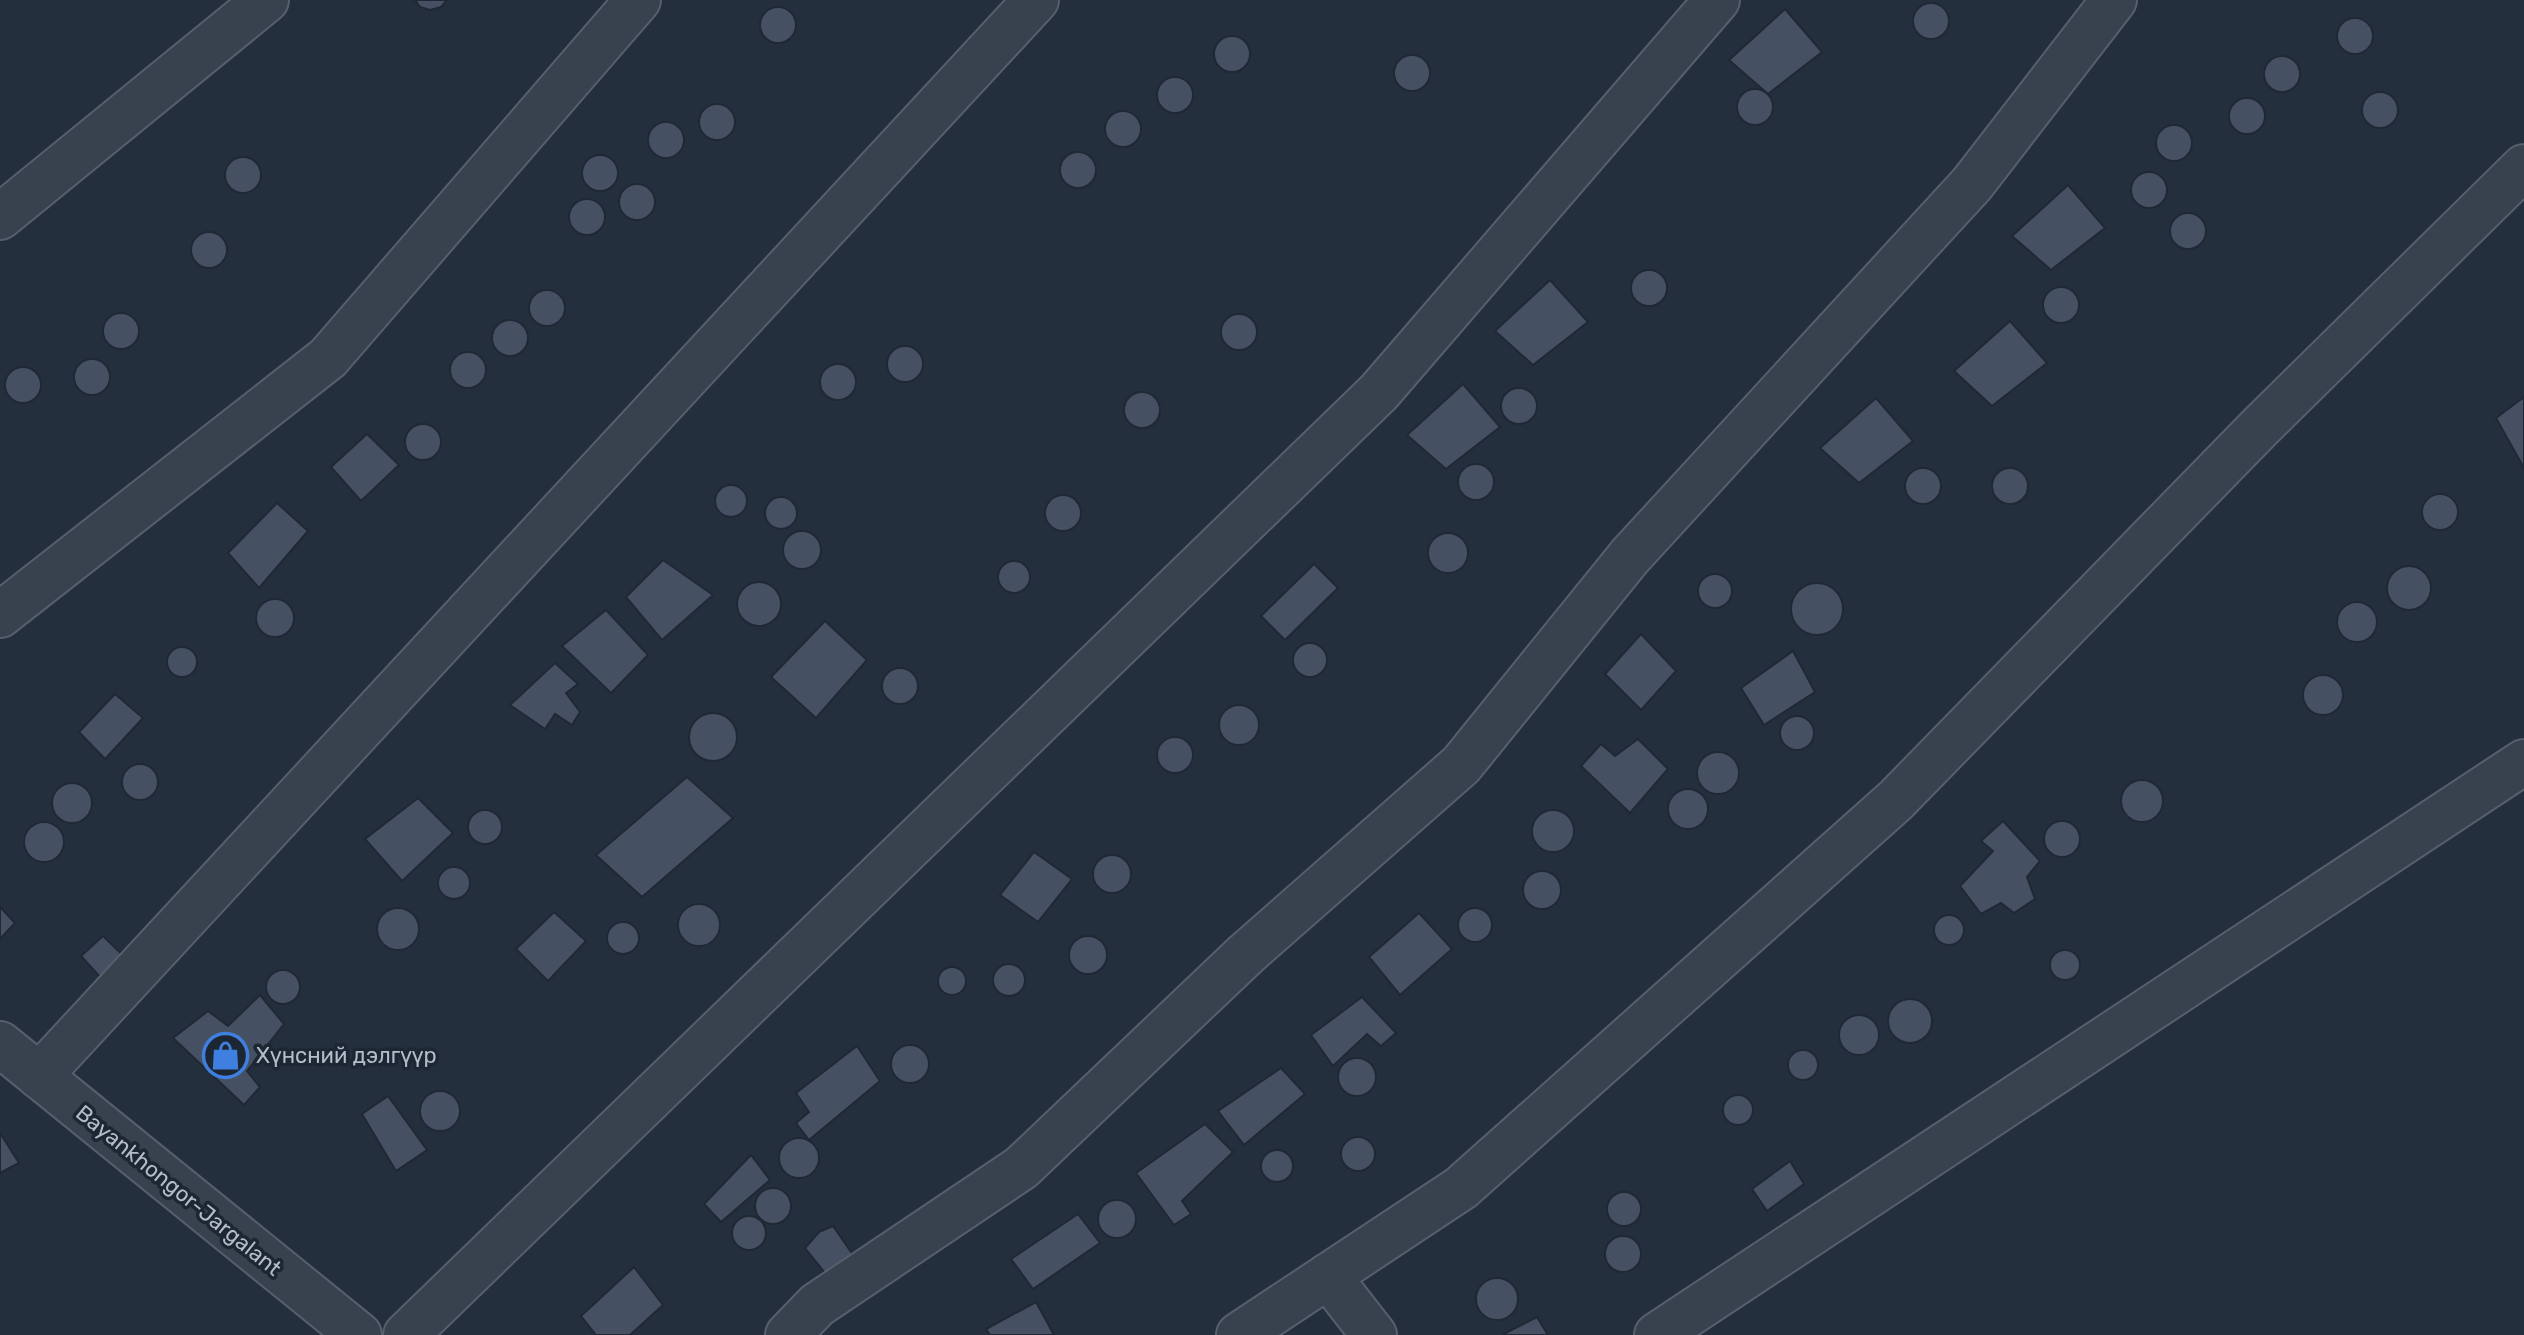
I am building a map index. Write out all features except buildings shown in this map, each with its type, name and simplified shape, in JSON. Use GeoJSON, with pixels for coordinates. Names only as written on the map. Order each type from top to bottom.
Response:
{"type":"FeatureCollection","features":[{"type":"Feature","properties":{"kind":"street"},"geometry":{"type":"LineString","coordinates":[[0,217],[266,0]]}},
{"type":"Feature","properties":{"kind":"street"},"geometry":{"type":"LineString","coordinates":[[0,615],[328,358],[638,0]]}},
{"type":"Feature","properties":{"kind":"street"},"geometry":{"type":"LineString","coordinates":[[39,1076],[1036,0]]}},
{"type":"Feature","properties":{"kind":"street"},"geometry":{"type":"LineString","coordinates":[[406,1335],[1379,392],[1717,0]]}},
{"type":"Feature","properties":{"kind":"street"},"geometry":{"type":"LineString","coordinates":[[788,1335],[817,1305],[1021,1168],[1246,954],[1461,765],[1630,556],[1972,184],[2114,0]]}},
{"type":"Feature","properties":{"kind":"street"},"geometry":{"type":"LineString","coordinates":[[1239,1335],[1461,1188],[1896,800],[2259,428],[2524,167]]}},
{"type":"Feature","properties":{"kind":"street"},"geometry":{"type":"LineString","coordinates":[[1657,1335],[2524,762]]}},
{"type":"Feature","properties":{"kind":"street","name":"Bayankhongor-Jargalant"},"geometry":{"type":"LineString","coordinates":[[0,1044],[359,1335]]}},
{"type":"Feature","properties":{"kind":"street"},"geometry":{"type":"LineString","coordinates":[[1328,1276],[1374,1335]]}},
{"type":"Feature","properties":{"kind":"place","name":"Хүнсний дэлгүүр"},"geometry":{"type":"Point","coordinates":[225,1055]}}]}
